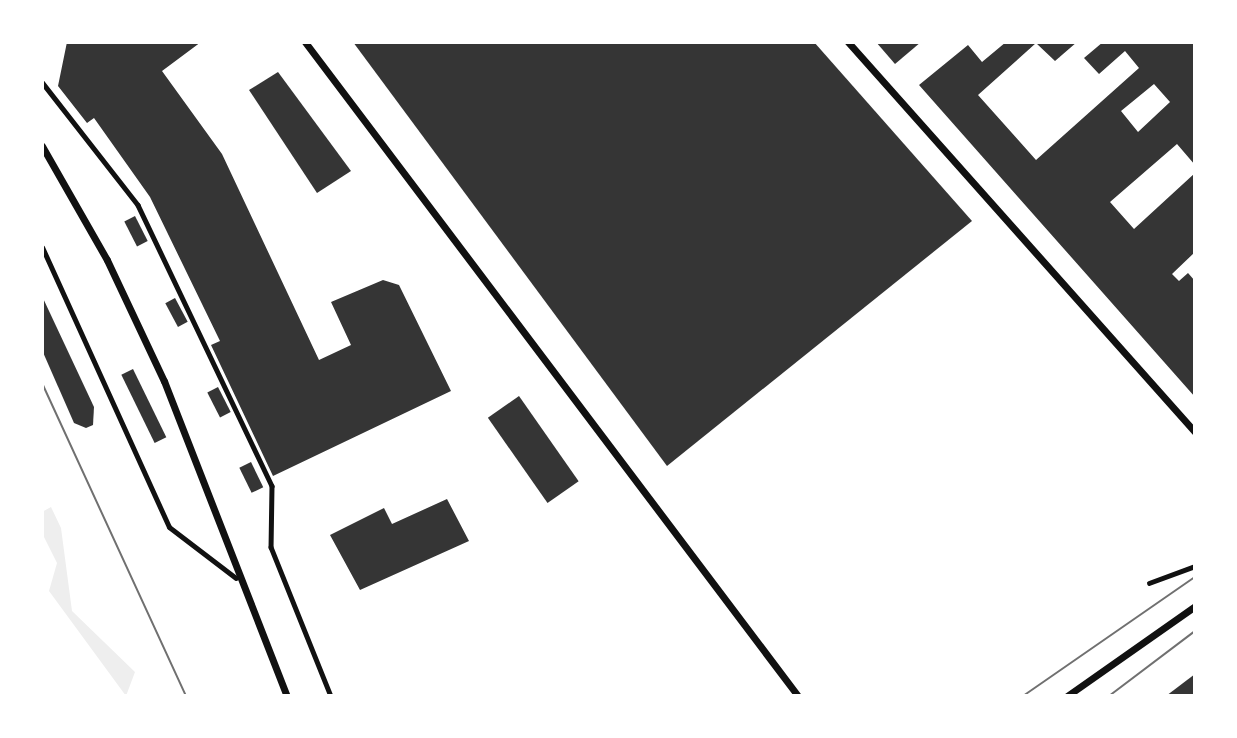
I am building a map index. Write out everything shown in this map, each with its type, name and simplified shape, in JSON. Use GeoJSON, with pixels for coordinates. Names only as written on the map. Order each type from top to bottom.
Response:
{"type":"FeatureCollection","features":[{"type":"Feature","properties":{"kind":"street"},"geometry":{"type":"LineString","coordinates":[[305,42],[798,696]]}},
{"type":"Feature","properties":{"kind":"street"},"geometry":{"type":"LineString","coordinates":[[848,42],[1195,432]]}},
{"type":"Feature","properties":{"kind":"street"},"geometry":{"type":"LineString","coordinates":[[42,146],[107,260],[164,381],[236,578],[287,696]]}},
{"type":"Feature","properties":{"kind":"street"},"geometry":{"type":"LineString","coordinates":[[1067,696],[1195,606]]}},
{"type":"Feature","properties":{"kind":"lane"},"geometry":{"type":"LineString","coordinates":[[42,247],[169,527],[236,578]]}},
{"type":"Feature","properties":{"kind":"path"},"geometry":{"type":"LineString","coordinates":[[42,82],[138,205],[272,486],[271,547],[331,696]]}},
{"type":"Feature","properties":{"kind":"path"},"geometry":{"type":"LineString","coordinates":[[1149,583],[1195,566]]}},
{"type":"Feature","properties":{"kind":"shaded area"},"geometry":{"type":"Polygon","coordinates":[[[51,507],[61,528],[72,611],[135,672],[126,696],[49,591],[57,563],[42,533],[42,512],[51,507]]]}},
{"type":"Feature","properties":{"kind":"building"},"geometry":{"type":"Polygon","coordinates":[[[67,42],[201,42],[162,71],[222,154],[319,360],[351,345],[331,302],[383,280],[399,285],[451,391],[273,476],[211,345],[220,341],[150,197],[94,118],[87,123],[58,86],[67,42]]]}},
{"type":"Feature","properties":{"kind":"building"},"geometry":{"type":"Polygon","coordinates":[[[353,42],[814,42],[972,221],[667,466],[353,42]]]}},
{"type":"Feature","properties":{"kind":"building"},"geometry":{"type":"Polygon","coordinates":[[[876,42],[921,42],[895,64],[876,42]]]}},
{"type":"Feature","properties":{"kind":"building"},"geometry":{"type":"Polygon","coordinates":[[[1006,42],[1077,42],[1055,61],[1036,43],[978,95],[1036,160],[1139,68],[1125,51],[1099,74],[1084,58],[1103,42],[1195,42],[1195,165],[1177,144],[1110,202],[1134,229],[1195,173],[1195,252],[1172,274],[1179,281],[1188,273],[1195,281],[1195,397],[919,85],[968,45],[982,62],[1006,42]],[[1154,84],[1121,111],[1138,132],[1170,102],[1154,84]]]}},
{"type":"Feature","properties":{"kind":"building"},"geometry":{"type":"Polygon","coordinates":[[[278,72],[351,171],[317,193],[249,90],[278,72]]]}},
{"type":"Feature","properties":{"kind":"building"},"geometry":{"type":"Polygon","coordinates":[[[135,216],[148,241],[137,246],[124,221],[135,216]]]}},
{"type":"Feature","properties":{"kind":"building"},"geometry":{"type":"Polygon","coordinates":[[[42,296],[94,407],[93,425],[86,428],[74,423],[42,350],[42,296]]]}},
{"type":"Feature","properties":{"kind":"building"},"geometry":{"type":"Polygon","coordinates":[[[175,298],[188,322],[178,327],[165,303],[175,298]]]}},
{"type":"Feature","properties":{"kind":"building"},"geometry":{"type":"Polygon","coordinates":[[[133,369],[166,437],[155,443],[121,375],[133,369]]]}},
{"type":"Feature","properties":{"kind":"building"},"geometry":{"type":"Polygon","coordinates":[[[218,387],[231,412],[220,417],[207,392],[218,387]]]}},
{"type":"Feature","properties":{"kind":"building"},"geometry":{"type":"Polygon","coordinates":[[[519,396],[579,481],[548,503],[488,418],[519,396]]]}},
{"type":"Feature","properties":{"kind":"building"},"geometry":{"type":"Polygon","coordinates":[[[251,462],[263,487],[252,493],[239,468],[251,462]]]}},
{"type":"Feature","properties":{"kind":"building"},"geometry":{"type":"Polygon","coordinates":[[[447,499],[469,541],[360,590],[330,535],[384,508],[392,524],[447,499]]]}},
{"type":"Feature","properties":{"kind":"building"},"geometry":{"type":"Polygon","coordinates":[[[1195,674],[1195,696],[1166,696],[1195,674]]]}},
{"type":"Feature","properties":{"kind":"tram line"},"geometry":{"type":"LineString","coordinates":[[42,383],[186,696]]}},
{"type":"Feature","properties":{"kind":"tram line"},"geometry":{"type":"LineString","coordinates":[[1023,696],[1195,577]]}},
{"type":"Feature","properties":{"kind":"tram line"},"geometry":{"type":"LineString","coordinates":[[1109,696],[1195,631]]}}]}
